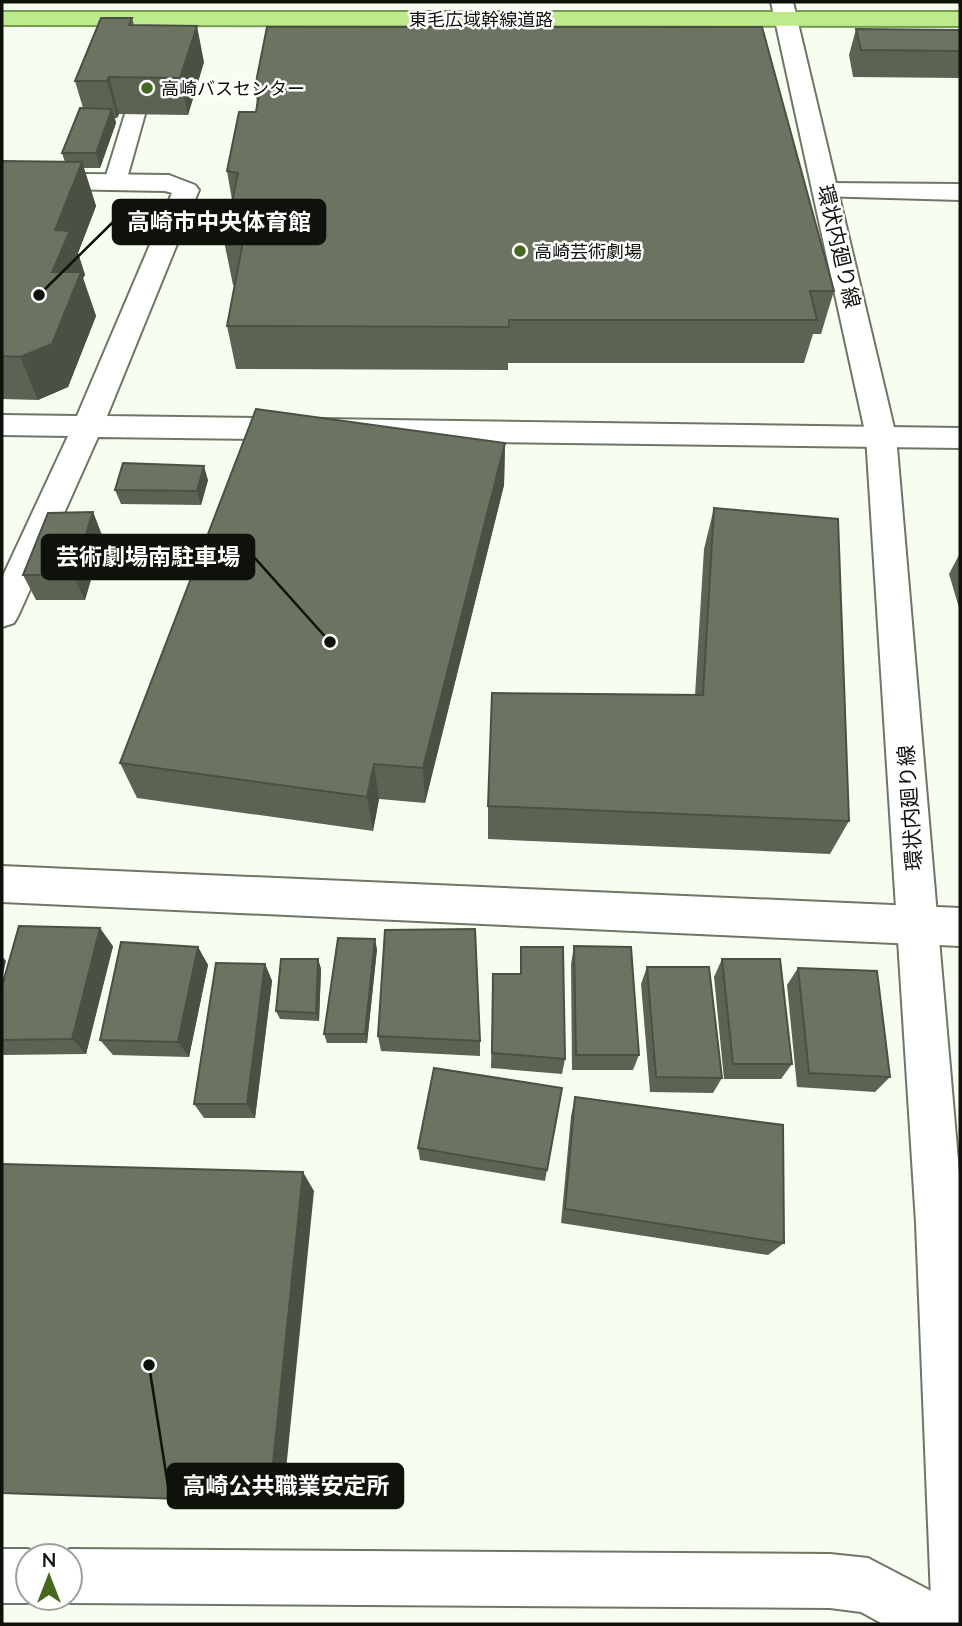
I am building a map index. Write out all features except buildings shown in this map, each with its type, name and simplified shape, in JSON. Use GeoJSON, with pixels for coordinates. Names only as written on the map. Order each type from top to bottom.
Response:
{"type":"FeatureCollection","features":[{"type":"Feature","properties":{"kind":"highway","name":"東毛広域幹線道路"},"geometry":{"type":"LineString","coordinates":[[2,19],[161,29],[785,11],[960,19]]}},
{"type":"Feature","properties":{"kind":"street","name":"環状内廻り線"},"geometry":{"type":"LineString","coordinates":[[785,11],[881,436],[918,927],[950,1223],[960,1624]]}},
{"type":"Feature","properties":{"kind":"street"},"geometry":{"type":"LineString","coordinates":[[2,180],[169,183],[186,190],[88,426],[2,614]]}},
{"type":"Feature","properties":{"kind":"street"},"geometry":{"type":"LineString","coordinates":[[827,191],[960,192]]}},
{"type":"Feature","properties":{"kind":"street"},"geometry":{"type":"LineString","coordinates":[[2,425],[960,438]]}},
{"type":"Feature","properties":{"kind":"street"},"geometry":{"type":"LineString","coordinates":[[2,884],[960,927]]}},
{"type":"Feature","properties":{"kind":"street"},"geometry":{"type":"LineString","coordinates":[[84,1576],[830,1581],[868,1585],[936,1624]]}},
{"type":"Feature","properties":{"kind":"lane"},"geometry":{"type":"LineString","coordinates":[[115,181],[135,114]]}},
{"type":"Feature","properties":{"kind":"place","name":"高崎バスセンター"},"geometry":{"type":"Point","coordinates":[147,88]}},
{"type":"Feature","properties":{"kind":"place","name":"高崎芸術劇場"},"geometry":{"type":"Point","coordinates":[520,251]}},
{"type":"Feature","properties":{"kind":"place","name":"高崎市中央体育館"},"geometry":{"type":"Point","coordinates":[39,295]}},
{"type":"Feature","properties":{"kind":"place","name":"芸術劇場南駐車場"},"geometry":{"type":"Point","coordinates":[330,642]}},
{"type":"Feature","properties":{"kind":"place","name":"高崎公共職業安定所"},"geometry":{"type":"Point","coordinates":[149,1365]}}]}
